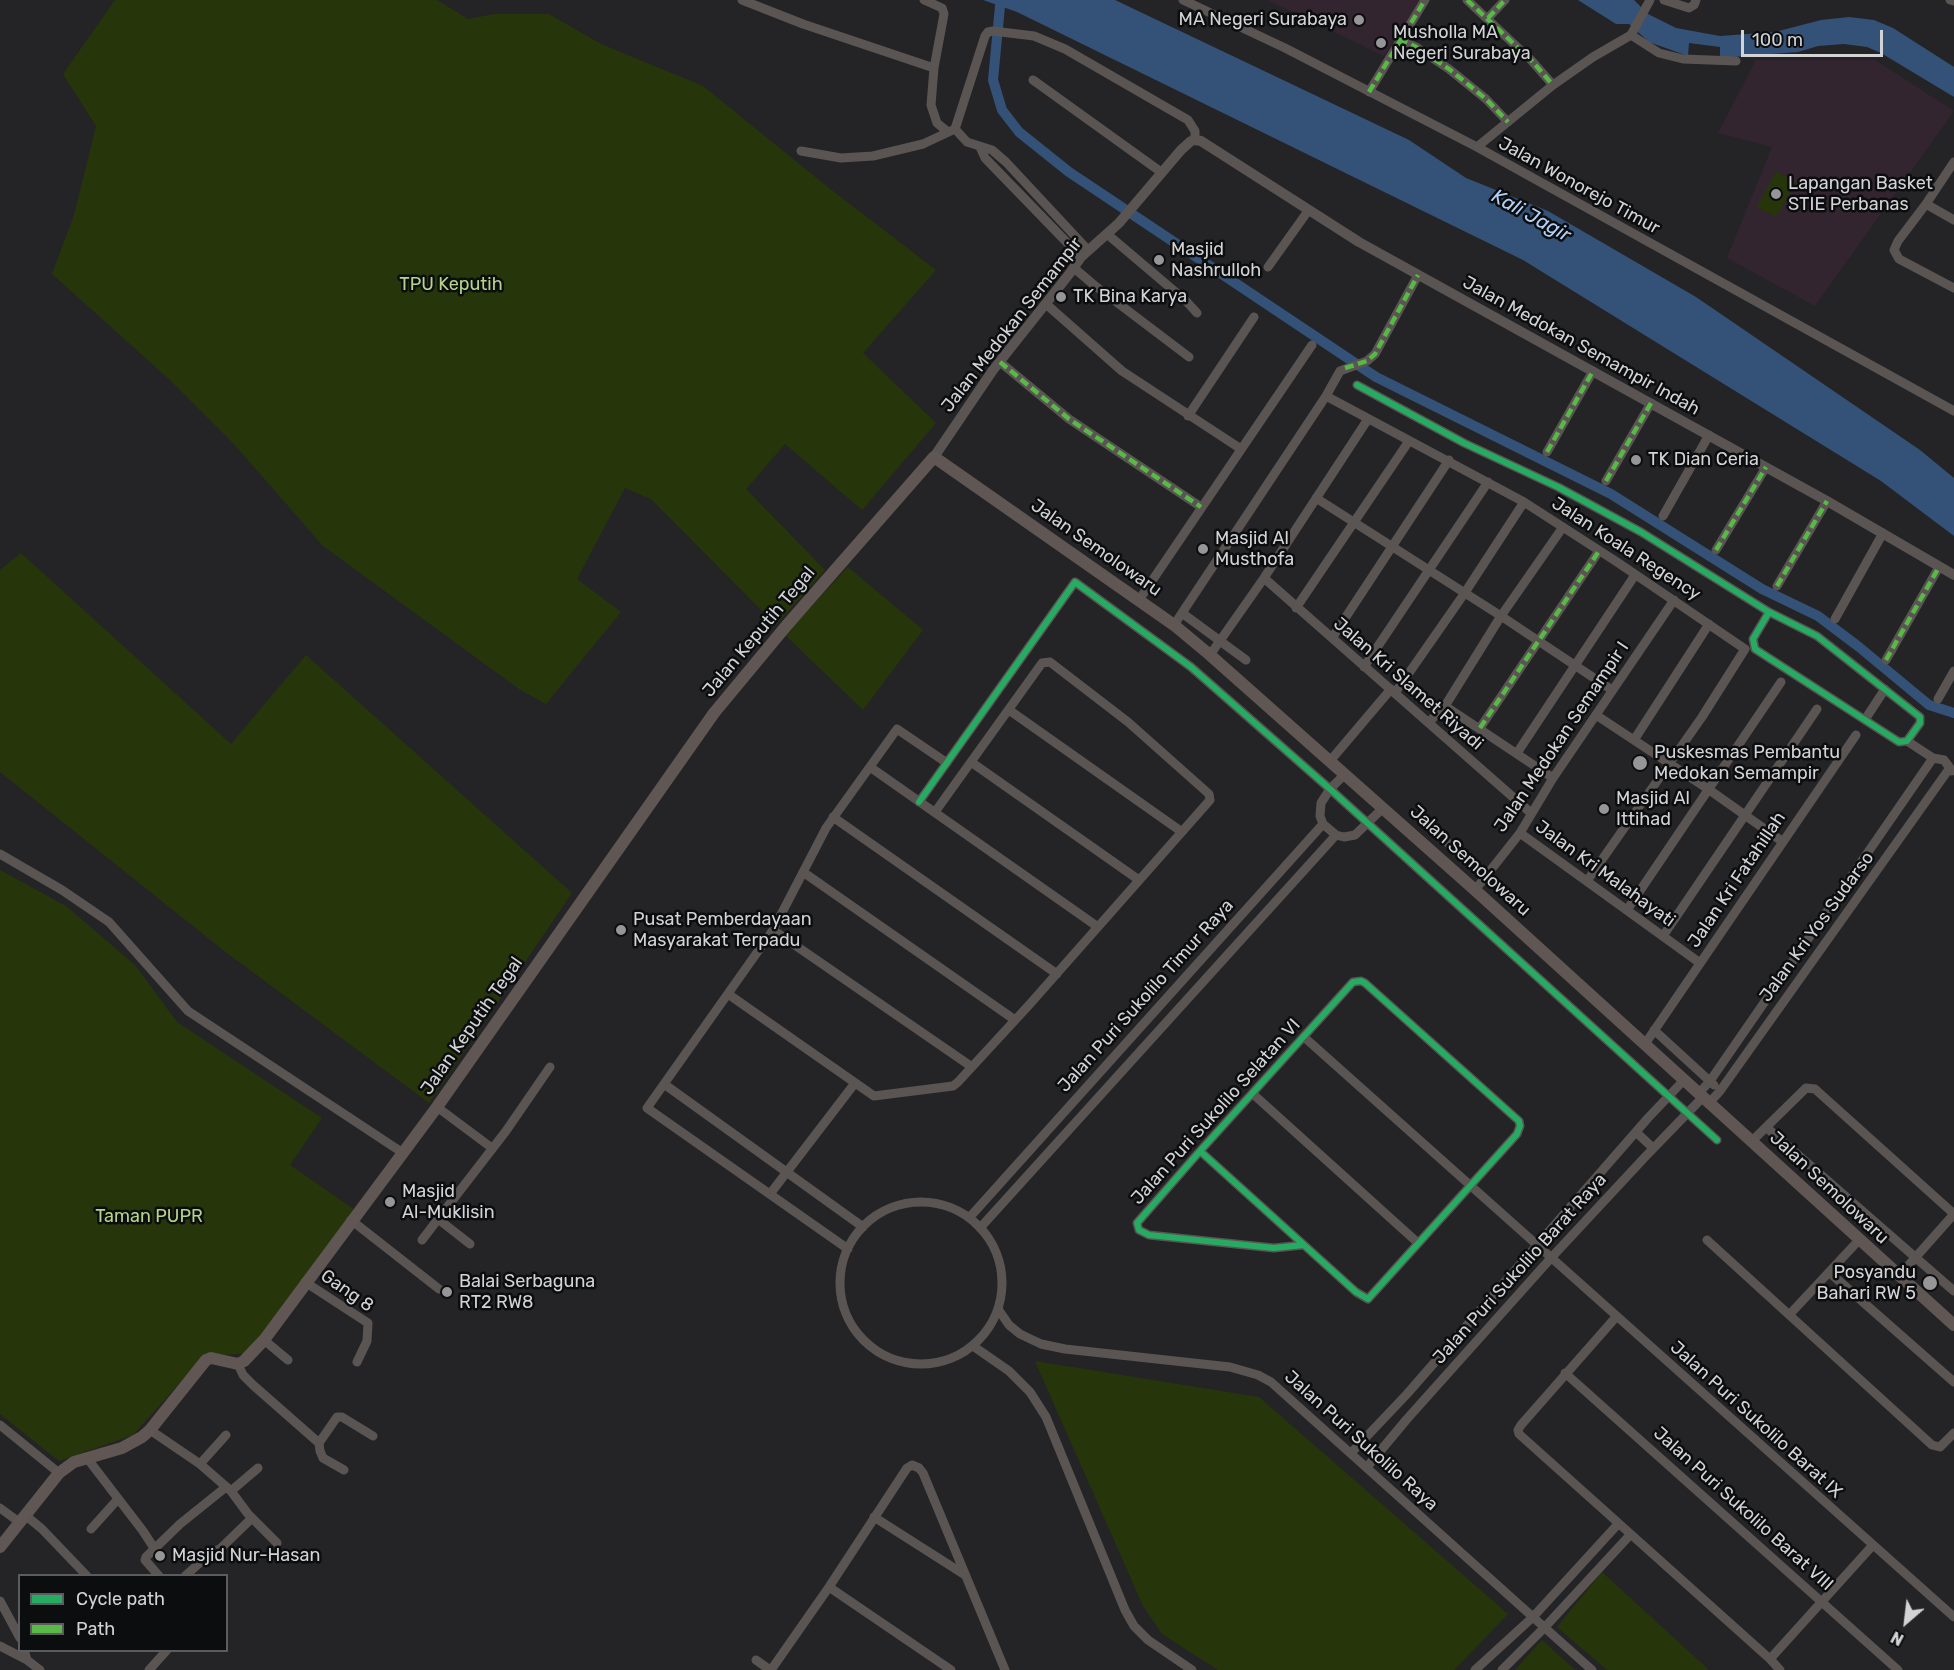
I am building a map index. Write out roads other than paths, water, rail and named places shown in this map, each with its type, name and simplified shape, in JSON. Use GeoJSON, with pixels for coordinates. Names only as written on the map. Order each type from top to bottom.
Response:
{"type":"FeatureCollection","features":[{"type":"Feature","properties":{"kind":"main road","name":"Jalan Semolowaru"},"geometry":{"type":"LineString","coordinates":[[934,457],[1174,625],[1210,655],[1645,1044],[1698,1103],[1752,1141],[1854,1246],[1899,1276],[1954,1325]]}},
{"type":"Feature","properties":{"kind":"main road","name":"Jalan Keputih Tegal"},"geometry":{"type":"LineString","coordinates":[[238,1364],[244,1362],[264,1340],[437,1107],[714,713],[787,625],[934,457]]}},
{"type":"Feature","properties":{"kind":"main road"},"geometry":{"type":"LineString","coordinates":[[0,1547],[59,1473],[74,1462],[122,1448],[142,1437],[206,1360],[211,1358],[238,1364]]}},
{"type":"Feature","properties":{"kind":"street"},"geometry":{"type":"LineString","coordinates":[[742,0],[803,24],[934,68]]}},
{"type":"Feature","properties":{"kind":"street"},"geometry":{"type":"LineString","coordinates":[[924,0],[942,8],[944,14],[934,68],[931,105],[937,123],[980,147],[985,158],[1084,254]]}},
{"type":"Feature","properties":{"kind":"street","name":"Jalan Wonorejo Timur"},"geometry":{"type":"LineString","coordinates":[[1183,0],[1275,43],[1477,147],[1953,408]]}},
{"type":"Feature","properties":{"kind":"street"},"geometry":{"type":"LineString","coordinates":[[1369,93],[1399,39],[1425,0]]}},
{"type":"Feature","properties":{"kind":"street"},"geometry":{"type":"LineString","coordinates":[[1467,0],[1531,60],[1553,85]]}},
{"type":"Feature","properties":{"kind":"street"},"geometry":{"type":"LineString","coordinates":[[1488,18],[1505,0]]}},
{"type":"Feature","properties":{"kind":"street"},"geometry":{"type":"LineString","coordinates":[[1664,0],[1689,8],[1696,0]]}},
{"type":"Feature","properties":{"kind":"street"},"geometry":{"type":"LineString","coordinates":[[1477,147],[1553,85],[1633,33],[1648,4]]}},
{"type":"Feature","properties":{"kind":"street"},"geometry":{"type":"LineString","coordinates":[[801,151],[841,158],[873,156],[923,144],[951,130],[986,36],[988,32],[993,31],[1034,36],[1071,52],[1188,120],[1195,131],[1195,140]]}},
{"type":"Feature","properties":{"kind":"street"},"geometry":{"type":"LineString","coordinates":[[1633,33],[1659,53],[1683,59],[1736,61]]}},
{"type":"Feature","properties":{"kind":"street"},"geometry":{"type":"LineString","coordinates":[[1399,39],[1416,47],[1449,69],[1486,99],[1508,122]]}},
{"type":"Feature","properties":{"kind":"street"},"geometry":{"type":"LineString","coordinates":[[1033,80],[1161,172]]}},
{"type":"Feature","properties":{"kind":"street","name":"Jalan Medokan Semampir"},"geometry":{"type":"LineString","coordinates":[[934,457],[1000,362],[1084,254],[1119,223],[1181,150],[1195,140]]}},
{"type":"Feature","properties":{"kind":"street","name":"Jalan Medokan Semampir Indah"},"geometry":{"type":"LineString","coordinates":[[1195,140],[1201,141],[1308,211],[1418,275],[1827,501],[1954,575]]}},
{"type":"Feature","properties":{"kind":"street"},"geometry":{"type":"LineString","coordinates":[[1954,162],[1894,250],[1899,259],[1954,288]]}},
{"type":"Feature","properties":{"kind":"street"},"geometry":{"type":"LineString","coordinates":[[1926,204],[1954,220]]}},
{"type":"Feature","properties":{"kind":"street"},"geometry":{"type":"LineString","coordinates":[[1268,267],[1308,211]]}},
{"type":"Feature","properties":{"kind":"street"},"geometry":{"type":"LineString","coordinates":[[1107,234],[1197,313]]}},
{"type":"Feature","properties":{"kind":"street"},"geometry":{"type":"LineString","coordinates":[[1074,268],[1189,357]]}},
{"type":"Feature","properties":{"kind":"street"},"geometry":{"type":"LineString","coordinates":[[1174,625],[1335,379],[1345,368],[1367,361],[1375,354],[1418,275]]}},
{"type":"Feature","properties":{"kind":"street"},"geometry":{"type":"LineString","coordinates":[[1046,304],[1122,371],[1241,449]]}},
{"type":"Feature","properties":{"kind":"street"},"geometry":{"type":"LineString","coordinates":[[1188,416],[1254,317]]}},
{"type":"Feature","properties":{"kind":"street"},"geometry":{"type":"LineString","coordinates":[[1139,600],[1312,345]]}},
{"type":"Feature","properties":{"kind":"street"},"geometry":{"type":"LineString","coordinates":[[1000,362],[1069,419],[1201,507]]}},
{"type":"Feature","properties":{"kind":"street"},"geometry":{"type":"LineString","coordinates":[[1547,452],[1593,371]]}},
{"type":"Feature","properties":{"kind":"street"},"geometry":{"type":"LineString","coordinates":[[1357,385],[1464,443],[1558,487],[1641,532],[1769,612],[1817,636],[1920,717],[1920,723],[1904,742]]}},
{"type":"Feature","properties":{"kind":"street","name":"Jalan Koala Regency"},"geometry":{"type":"LineString","coordinates":[[1326,396],[1524,502],[1743,647],[1904,742],[1933,758],[1944,760],[1952,771]]}},
{"type":"Feature","properties":{"kind":"street"},"geometry":{"type":"LineString","coordinates":[[1606,481],[1651,403]]}},
{"type":"Feature","properties":{"kind":"street"},"geometry":{"type":"LineString","coordinates":[[1210,655],[1264,578],[1368,419]]}},
{"type":"Feature","properties":{"kind":"street"},"geometry":{"type":"LineString","coordinates":[[1663,516],[1709,435]]}},
{"type":"Feature","properties":{"kind":"street"},"geometry":{"type":"LineString","coordinates":[[1296,608],[1408,441]]}},
{"type":"Feature","properties":{"kind":"street"},"geometry":{"type":"LineString","coordinates":[[1332,638],[1449,460]]}},
{"type":"Feature","properties":{"kind":"street"},"geometry":{"type":"LineString","coordinates":[[1716,550],[1766,467]]}},
{"type":"Feature","properties":{"kind":"street"},"geometry":{"type":"LineString","coordinates":[[1364,667],[1488,482]]}},
{"type":"Feature","properties":{"kind":"street"},"geometry":{"type":"LineString","coordinates":[[1316,498],[1392,545],[1612,690]]}},
{"type":"Feature","properties":{"kind":"street"},"geometry":{"type":"LineString","coordinates":[[1777,586],[1827,501]]}},
{"type":"Feature","properties":{"kind":"street"},"geometry":{"type":"LineString","coordinates":[[1330,761],[1393,691],[1464,594],[1524,502]]}},
{"type":"Feature","properties":{"kind":"street"},"geometry":{"type":"LineString","coordinates":[[1429,722],[1445,706],[1501,616],[1563,527]]}},
{"type":"Feature","properties":{"kind":"street"},"geometry":{"type":"LineString","coordinates":[[1835,619],[1883,533]]}},
{"type":"Feature","properties":{"kind":"street"},"geometry":{"type":"LineString","coordinates":[[1480,728],[1599,551]]}},
{"type":"Feature","properties":{"kind":"street"},"geometry":{"type":"LineString","coordinates":[[1886,660],[1939,567]]}},
{"type":"Feature","properties":{"kind":"street"},"geometry":{"type":"LineString","coordinates":[[1517,753],[1635,575]]}},
{"type":"Feature","properties":{"kind":"street","name":"Jalan Kri Slamet Riyadi"},"geometry":{"type":"LineString","coordinates":[[1264,578],[1531,813]]}},
{"type":"Feature","properties":{"kind":"street"},"geometry":{"type":"LineString","coordinates":[[919,802],[1075,582],[1191,667],[1331,788],[1670,1094],[1698,1103],[1717,1140]]}},
{"type":"Feature","properties":{"kind":"street","name":"Jalan Medokan Semampir I"},"geometry":{"type":"LineString","coordinates":[[1475,890],[1520,833],[1552,778],[1674,600]]}},
{"type":"Feature","properties":{"kind":"street"},"geometry":{"type":"LineString","coordinates":[[1587,881],[1750,650],[1753,639],[1769,612]]}},
{"type":"Feature","properties":{"kind":"street"},"geometry":{"type":"LineString","coordinates":[[1182,613],[1246,660]]}},
{"type":"Feature","properties":{"kind":"street"},"geometry":{"type":"LineString","coordinates":[[1634,740],[1709,624]]}},
{"type":"Feature","properties":{"kind":"street"},"geometry":{"type":"LineString","coordinates":[[728,994],[874,1096],[952,1086],[1057,974],[1210,800],[1209,794],[1128,722],[1050,662],[1042,663],[934,812]]}},
{"type":"Feature","properties":{"kind":"street"},"geometry":{"type":"LineString","coordinates":[[1938,699],[1954,671]]}},
{"type":"Feature","properties":{"kind":"street"},"geometry":{"type":"LineString","coordinates":[[1627,910],[1781,682]]}},
{"type":"Feature","properties":{"kind":"street"},"geometry":{"type":"LineString","coordinates":[[1866,718],[1885,689]]}},
{"type":"Feature","properties":{"kind":"street"},"geometry":{"type":"LineString","coordinates":[[1445,706],[1552,778]]}},
{"type":"Feature","properties":{"kind":"street"},"geometry":{"type":"LineString","coordinates":[[1663,936],[1817,709]]}},
{"type":"Feature","properties":{"kind":"street"},"geometry":{"type":"LineString","coordinates":[[1009,710],[1182,832]]}},
{"type":"Feature","properties":{"kind":"street"},"geometry":{"type":"LineString","coordinates":[[1596,715],[1670,763],[1783,842]]}},
{"type":"Feature","properties":{"kind":"street"},"geometry":{"type":"LineString","coordinates":[[848,1249],[647,1108],[773,930],[833,817],[897,729],[947,763]]}},
{"type":"Feature","properties":{"kind":"street","name":"Jalan Kri Fatahillah"},"geometry":{"type":"LineString","coordinates":[[1645,1044],[1856,735]]}},
{"type":"Feature","properties":{"kind":"street","name":"Jalan Kri Yos Sudarso"},"geometry":{"type":"LineString","coordinates":[[1698,1103],[1710,1081],[1933,758]]}},
{"type":"Feature","properties":{"kind":"street"},"geometry":{"type":"LineString","coordinates":[[971,762],[1140,880]]}},
{"type":"Feature","properties":{"kind":"street"},"geometry":{"type":"LineString","coordinates":[[870,767],[1098,927]]}},
{"type":"Feature","properties":{"kind":"street","name":"Jalan Kri Yos Sudarso"},"geometry":{"type":"LineString","coordinates":[[1698,1103],[1720,1091],[1892,850],[1952,771]]}},
{"type":"Feature","properties":{"kind":"street"},"geometry":{"type":"LineString","coordinates":[[1343,776],[1321,803],[1320,816],[1323,824],[1336,835],[1344,837],[1355,835],[1381,810]]}},
{"type":"Feature","properties":{"kind":"street"},"geometry":{"type":"LineString","coordinates":[[833,817],[1057,974]]}},
{"type":"Feature","properties":{"kind":"street","name":"Jalan Puri Sukolilo Timur Raya"},"geometry":{"type":"LineString","coordinates":[[969,1218],[1323,824]]}},
{"type":"Feature","properties":{"kind":"street"},"geometry":{"type":"LineString","coordinates":[[1436,832],[1485,877]]}},
{"type":"Feature","properties":{"kind":"street","name":"Jalan Kri Malahayati"},"geometry":{"type":"LineString","coordinates":[[1520,833],[1700,963]]}},
{"type":"Feature","properties":{"kind":"street","name":"Jalan Puri Sukolilo Timur Raya"},"geometry":{"type":"LineString","coordinates":[[980,1228],[1336,835]]}},
{"type":"Feature","properties":{"kind":"street"},"geometry":{"type":"LineString","coordinates":[[1876,840],[1892,850]]}},
{"type":"Feature","properties":{"kind":"street"},"geometry":{"type":"LineString","coordinates":[[0,854],[62,890],[109,922],[188,1011],[403,1153]]}},
{"type":"Feature","properties":{"kind":"street"},"geometry":{"type":"LineString","coordinates":[[803,872],[1015,1020]]}},
{"type":"Feature","properties":{"kind":"street"},"geometry":{"type":"LineString","coordinates":[[773,930],[972,1067]]}},
{"type":"Feature","properties":{"kind":"street","name":"Jalan Puri Sukolilo Selatan VI"},"geometry":{"type":"LineString","coordinates":[[1303,1245],[1274,1248],[1149,1235],[1139,1230],[1137,1226],[1139,1220],[1200,1150],[1353,982],[1365,983],[1519,1121],[1517,1134],[1471,1185]]}},
{"type":"Feature","properties":{"kind":"street"},"geometry":{"type":"LineString","coordinates":[[1773,989],[1787,998]]}},
{"type":"Feature","properties":{"kind":"street"},"geometry":{"type":"LineString","coordinates":[[1161,1004],[1172,1016]]}},
{"type":"Feature","properties":{"kind":"street"},"geometry":{"type":"LineString","coordinates":[[1654,1030],[1720,1091]]}},
{"type":"Feature","properties":{"kind":"street","name":"Jalan Puri Sukolilo Barat IX"},"geometry":{"type":"LineString","coordinates":[[1304,1037],[1954,1617]]}},
{"type":"Feature","properties":{"kind":"street"},"geometry":{"type":"LineString","coordinates":[[422,1240],[550,1067]]}},
{"type":"Feature","properties":{"kind":"street","name":"Jalan Puri Sukolilo Barat Raya"},"geometry":{"type":"LineString","coordinates":[[1351,1453],[1394,1408],[1681,1082]]}},
{"type":"Feature","properties":{"kind":"street"},"geometry":{"type":"LineString","coordinates":[[770,1194],[855,1083]]}},
{"type":"Feature","properties":{"kind":"street"},"geometry":{"type":"LineString","coordinates":[[664,1084],[863,1227]]}},
{"type":"Feature","properties":{"kind":"street"},"geometry":{"type":"LineString","coordinates":[[1752,1141],[1806,1088],[1815,1089],[1954,1214],[1899,1276]]}},
{"type":"Feature","properties":{"kind":"street"},"geometry":{"type":"LineString","coordinates":[[1253,1094],[1418,1243]]}},
{"type":"Feature","properties":{"kind":"street","name":"Jalan Puri Sukolilo Barat Raya"},"geometry":{"type":"LineString","coordinates":[[1367,1467],[1551,1258],[1698,1103]]}},
{"type":"Feature","properties":{"kind":"street"},"geometry":{"type":"LineString","coordinates":[[437,1107],[492,1148]]}},
{"type":"Feature","properties":{"kind":"street"},"geometry":{"type":"LineString","coordinates":[[1766,1127],[1954,1291]]}},
{"type":"Feature","properties":{"kind":"street"},"geometry":{"type":"LineString","coordinates":[[1636,1132],[1653,1148]]}},
{"type":"Feature","properties":{"kind":"street"},"geometry":{"type":"LineString","coordinates":[[1200,1150],[1303,1245],[1356,1292],[1368,1299],[1471,1185]]}},
{"type":"Feature","properties":{"kind":"street"},"geometry":{"type":"LineString","coordinates":[[914,1203],[943,1206],[969,1218],[980,1228],[996,1252],[1002,1288],[998,1309],[988,1329],[973,1346],[958,1356],[941,1362],[923,1364],[896,1359],[872,1347],[859,1335],[849,1319],[843,1302],[841,1275],[848,1249],[863,1227],[886,1210],[914,1203]]}},
{"type":"Feature","properties":{"kind":"street"},"geometry":{"type":"LineString","coordinates":[[351,1220],[439,1289]]}},
{"type":"Feature","properties":{"kind":"street"},"geometry":{"type":"LineString","coordinates":[[438,1220],[470,1244]]}},
{"type":"Feature","properties":{"kind":"street"},"geometry":{"type":"LineString","coordinates":[[1707,1240],[1932,1445],[1940,1447],[1954,1433]]}},
{"type":"Feature","properties":{"kind":"street"},"geometry":{"type":"LineString","coordinates":[[1790,1314],[1854,1246]]}},
{"type":"Feature","properties":{"kind":"street"},"geometry":{"type":"LineString","coordinates":[[1830,1273],[1954,1382]]}},
{"type":"Feature","properties":{"kind":"street","name":"Gang 8"},"geometry":{"type":"LineString","coordinates":[[305,1282],[369,1323],[367,1341],[357,1362]]}},
{"type":"Feature","properties":{"kind":"street","name":"Jalan Puri Sukolilo Raya"},"geometry":{"type":"LineString","coordinates":[[998,1309],[1009,1325],[1020,1334],[1041,1344],[1065,1349],[1230,1367],[1258,1375],[1271,1382],[1592,1670]]}},
{"type":"Feature","properties":{"kind":"street"},"geometry":{"type":"LineString","coordinates":[[1616,1317],[1565,1373],[1521,1425],[1518,1432],[1624,1530],[1770,1659],[1779,1670]]}},
{"type":"Feature","properties":{"kind":"street"},"geometry":{"type":"LineString","coordinates":[[264,1340],[288,1360]]}},
{"type":"Feature","properties":{"kind":"street"},"geometry":{"type":"LineString","coordinates":[[973,1346],[1009,1371],[1030,1392],[1046,1417],[1125,1610],[1134,1626],[1148,1640],[1192,1670]]}},
{"type":"Feature","properties":{"kind":"street"},"geometry":{"type":"LineString","coordinates":[[238,1364],[248,1380],[319,1443],[323,1458],[344,1470]]}},
{"type":"Feature","properties":{"kind":"street","name":"Jalan Puri Sukolilo Barat VIII"},"geometry":{"type":"LineString","coordinates":[[1565,1373],[1898,1670]]}},
{"type":"Feature","properties":{"kind":"street"},"geometry":{"type":"LineString","coordinates":[[1394,1408],[1407,1419]]}},
{"type":"Feature","properties":{"kind":"street"},"geometry":{"type":"LineString","coordinates":[[319,1443],[339,1416],[373,1436]]}},
{"type":"Feature","properties":{"kind":"street"},"geometry":{"type":"LineString","coordinates":[[0,1425],[59,1473]]}},
{"type":"Feature","properties":{"kind":"street"},"geometry":{"type":"LineString","coordinates":[[150,1430],[200,1464],[226,1487],[276,1543]]}},
{"type":"Feature","properties":{"kind":"street"},"geometry":{"type":"LineString","coordinates":[[200,1464],[226,1435]]}},
{"type":"Feature","properties":{"kind":"street"},"geometry":{"type":"LineString","coordinates":[[87,1458],[154,1548]]}},
{"type":"Feature","properties":{"kind":"street"},"geometry":{"type":"LineString","coordinates":[[756,1660],[770,1670],[829,1587],[909,1466],[914,1465],[923,1473],[1005,1670]]}},
{"type":"Feature","properties":{"kind":"street"},"geometry":{"type":"LineString","coordinates":[[158,1574],[145,1560],[154,1548],[196,1510],[226,1487],[258,1468]]}},
{"type":"Feature","properties":{"kind":"street"},"geometry":{"type":"LineString","coordinates":[[92,1529],[118,1499]]}},
{"type":"Feature","properties":{"kind":"street"},"geometry":{"type":"LineString","coordinates":[[0,1508],[42,1528],[86,1574]]}},
{"type":"Feature","properties":{"kind":"street"},"geometry":{"type":"LineString","coordinates":[[874,1517],[964,1575]]}},
{"type":"Feature","properties":{"kind":"street"},"geometry":{"type":"LineString","coordinates":[[186,1574],[212,1552],[220,1549],[252,1518]]}},
{"type":"Feature","properties":{"kind":"street"},"geometry":{"type":"LineString","coordinates":[[1475,1670],[1533,1617],[1570,1575],[1624,1530]]}},
{"type":"Feature","properties":{"kind":"street"},"geometry":{"type":"LineString","coordinates":[[1502,1670],[1582,1586],[1624,1530]]}},
{"type":"Feature","properties":{"kind":"street"},"geometry":{"type":"LineString","coordinates":[[1770,1659],[1873,1545]]}},
{"type":"Feature","properties":{"kind":"street"},"geometry":{"type":"LineString","coordinates":[[1570,1575],[1582,1586]]}},
{"type":"Feature","properties":{"kind":"street"},"geometry":{"type":"LineString","coordinates":[[829,1587],[951,1670]]}},
{"type":"Feature","properties":{"kind":"street"},"geometry":{"type":"LineString","coordinates":[[0,1601],[18,1634]]}},
{"type":"Feature","properties":{"kind":"street"},"geometry":{"type":"LineString","coordinates":[[0,1646],[25,1655],[40,1670]]}},
{"type":"Feature","properties":{"kind":"street"},"geometry":{"type":"LineString","coordinates":[[150,1670],[165,1652]]}},
{"type":"Feature","properties":{"kind":"water","name":"Kali Jagir"},"geometry":{"type":"Polygon","coordinates":[[[983,0],[1115,0],[1409,140],[1466,178],[1548,211],[1696,297],[1920,450],[1954,478],[1954,536],[1881,481],[1523,260],[1017,12],[983,0]]]}},
{"type":"Feature","properties":{"kind":"water"},"geometry":{"type":"Polygon","coordinates":[[[1578,0],[1634,0],[1648,14],[1676,28],[1720,36],[1775,32],[1821,20],[1849,17],[1874,20],[1893,28],[1954,67],[1954,97],[1867,47],[1844,44],[1818,46],[1798,52],[1720,58],[1720,47],[1689,43],[1688,56],[1649,42],[1629,24],[1616,24],[1578,0]]]}},
{"type":"Feature","properties":{"kind":"waterway"},"geometry":{"type":"LineString","coordinates":[[1000,6],[993,80],[1002,110],[1019,132],[1069,172],[1376,377],[1611,494],[1762,589],[1818,616],[1929,705],[1954,713]]}},
{"type":"Feature","properties":{"kind":"place","name":"MA Negeri Surabaya"},"geometry":{"type":"Point","coordinates":[1359,20]}},
{"type":"Feature","properties":{"kind":"place","name":"Musholla MA Negeri Surabaya"},"geometry":{"type":"Point","coordinates":[1381,43]}},
{"type":"Feature","properties":{"kind":"place","name":"Lapangan Basket STIE Perbanas"},"geometry":{"type":"Point","coordinates":[1776,194]}},
{"type":"Feature","properties":{"kind":"place","name":"Masjid Nashrulloh"},"geometry":{"type":"Point","coordinates":[1159,260]}},
{"type":"Feature","properties":{"kind":"place","name":"TK Bina Karya"},"geometry":{"type":"Point","coordinates":[1061,297]}},
{"type":"Feature","properties":{"kind":"place","name":"TK Dian Ceria"},"geometry":{"type":"Point","coordinates":[1636,460]}},
{"type":"Feature","properties":{"kind":"place","name":"Masjid Al Musthofa"},"geometry":{"type":"Point","coordinates":[1203,549]}},
{"type":"Feature","properties":{"kind":"place","name":"Puskesmas Pembantu Medokan Semampir"},"geometry":{"type":"Point","coordinates":[1640,763]}},
{"type":"Feature","properties":{"kind":"place","name":"Masjid Al Ittihad"},"geometry":{"type":"Point","coordinates":[1604,809]}},
{"type":"Feature","properties":{"kind":"place","name":"Pusat Pemberdayaan Masyarakat Terpadu"},"geometry":{"type":"Point","coordinates":[621,930]}},
{"type":"Feature","properties":{"kind":"place","name":"Masjid Al-Muklisin"},"geometry":{"type":"Point","coordinates":[390,1202]}},
{"type":"Feature","properties":{"kind":"place","name":"Posyandu Bahari RW 5"},"geometry":{"type":"Point","coordinates":[1930,1283]}},
{"type":"Feature","properties":{"kind":"place","name":"Balai Serbaguna RT2 RW8"},"geometry":{"type":"Point","coordinates":[447,1292]}},
{"type":"Feature","properties":{"kind":"place","name":"Masjid Nur-Hasan"},"geometry":{"type":"Point","coordinates":[160,1556]}},
{"type":"Feature","properties":{"kind":"park label","name":"TPU Keputih"},"geometry":{"type":"Point","coordinates":[451,285]}},
{"type":"Feature","properties":{"kind":"park label","name":"Taman PUPR"},"geometry":{"type":"Point","coordinates":[149,1217]}}]}
